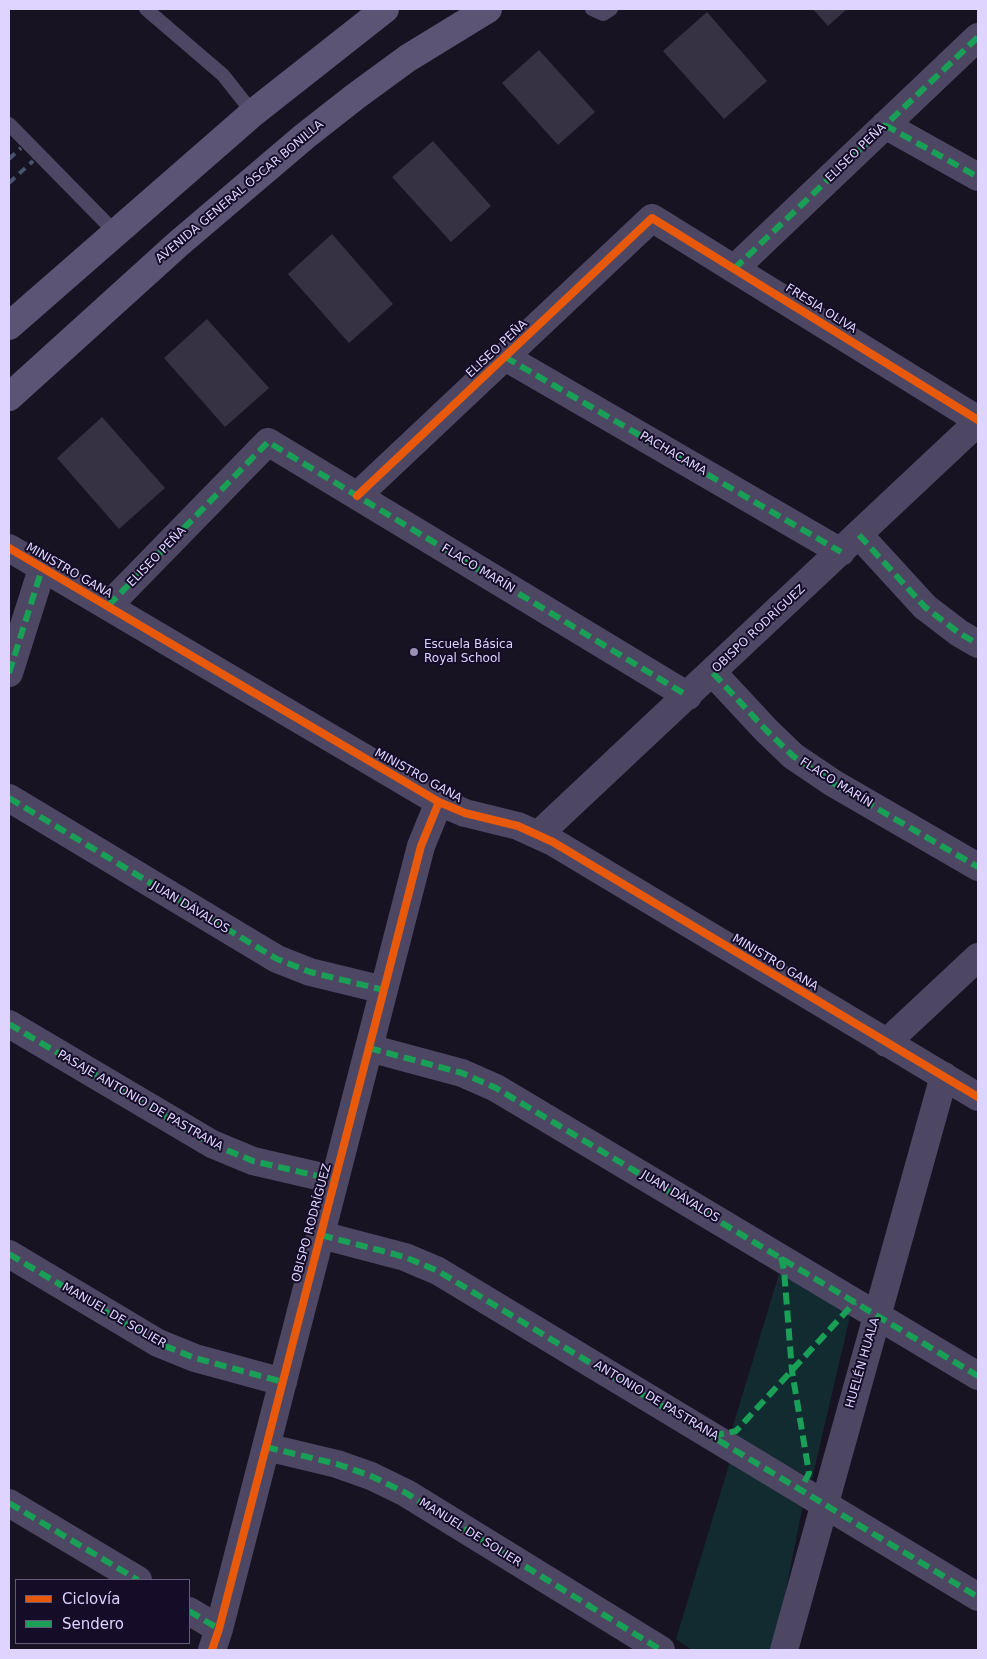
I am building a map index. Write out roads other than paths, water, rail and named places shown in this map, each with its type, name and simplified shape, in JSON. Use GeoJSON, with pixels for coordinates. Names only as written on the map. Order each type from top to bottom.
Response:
{"type":"FeatureCollection","features":[{"type":"Feature","properties":{"kind":"main road"},"geometry":{"type":"LineString","coordinates":[[9,326],[253,113],[385,9]]}},
{"type":"Feature","properties":{"kind":"main road","name":"AVENIDA GENERAL ÓSCAR BONILLA"},"geometry":{"type":"LineString","coordinates":[[9,397],[178,244],[305,136],[408,58],[488,9]]}},
{"type":"Feature","properties":{"kind":"street","name":"ELISEO PEÑA"},"geometry":{"type":"LineString","coordinates":[[734,269],[978,37]]}},
{"type":"Feature","properties":{"kind":"street"},"geometry":{"type":"LineString","coordinates":[[885,125],[978,177]]}},
{"type":"Feature","properties":{"kind":"street","name":"ELISEO PEÑA"},"geometry":{"type":"LineString","coordinates":[[357,496],[652,218]]}},
{"type":"Feature","properties":{"kind":"street","name":"FRESIA OLIVA"},"geometry":{"type":"LineString","coordinates":[[652,218],[978,421]]}},
{"type":"Feature","properties":{"kind":"street","name":"PACHACAMA"},"geometry":{"type":"LineString","coordinates":[[505,357],[850,543],[925,607],[959,633],[978,644]]}},
{"type":"Feature","properties":{"kind":"street","name":"OBISPO RODRÍGUEZ"},"geometry":{"type":"LineString","coordinates":[[539,834],[713,673],[978,421]]}},
{"type":"Feature","properties":{"kind":"street","name":"ELISEO PEÑA"},"geometry":{"type":"LineString","coordinates":[[108,606],[268,442]]}},
{"type":"Feature","properties":{"kind":"street","name":"FLACO MARÍN"},"geometry":{"type":"LineString","coordinates":[[268,442],[688,696]]}},
{"type":"Feature","properties":{"kind":"street","name":"MINISTRO GANA"},"geometry":{"type":"LineString","coordinates":[[9,548],[439,802],[465,814],[518,826],[539,834],[978,1097]]}},
{"type":"Feature","properties":{"kind":"street"},"geometry":{"type":"LineString","coordinates":[[9,674],[42,569]]}},
{"type":"Feature","properties":{"kind":"street","name":"FLACO MARÍN"},"geometry":{"type":"LineString","coordinates":[[713,673],[779,743],[812,769],[978,867]]}},
{"type":"Feature","properties":{"kind":"street","name":"JUAN DÁVALOS"},"geometry":{"type":"LineString","coordinates":[[9,798],[277,959],[310,972],[384,990]]}},
{"type":"Feature","properties":{"kind":"street","name":"OBISPO RODRÍGUEZ"},"geometry":{"type":"LineString","coordinates":[[216,1640],[422,846],[439,802]]}},
{"type":"Feature","properties":{"kind":"street"},"geometry":{"type":"LineString","coordinates":[[886,1043],[978,957]]}},
{"type":"Feature","properties":{"kind":"street","name":"PASAJE ANTONIO DE PASTRANA"},"geometry":{"type":"LineString","coordinates":[[9,1024],[212,1144],[253,1161],[335,1180]]}},
{"type":"Feature","properties":{"kind":"street","name":"JUAN DÁVALOS"},"geometry":{"type":"LineString","coordinates":[[369,1048],[462,1073],[496,1088],[978,1376]]}},
{"type":"Feature","properties":{"kind":"street","name":"HUELÉN HUALA"},"geometry":{"type":"LineString","coordinates":[[784,1650],[944,1076]]}},
{"type":"Feature","properties":{"kind":"street","name":"ANTONIO DE PASTRANA"},"geometry":{"type":"LineString","coordinates":[[320,1235],[405,1257],[438,1271],[978,1597]]}},
{"type":"Feature","properties":{"kind":"street","name":"MANUEL DE SOLIER"},"geometry":{"type":"LineString","coordinates":[[9,1254],[158,1343],[195,1358],[283,1382]]}},
{"type":"Feature","properties":{"kind":"street","name":"MANUEL DE SOLIER"},"geometry":{"type":"LineString","coordinates":[[266,1447],[338,1464],[388,1484],[661,1650]]}},
{"type":"Feature","properties":{"kind":"street"},"geometry":{"type":"LineString","coordinates":[[9,1503],[136,1579]]}},
{"type":"Feature","properties":{"kind":"street"},"geometry":{"type":"LineString","coordinates":[[190,1612],[216,1640]]}},
{"type":"Feature","properties":{"kind":"lane"},"geometry":{"type":"LineString","coordinates":[[146,9],[223,75],[253,113]]}},
{"type":"Feature","properties":{"kind":"lane"},"geometry":{"type":"LineString","coordinates":[[592,9],[602,14],[611,9]]}},
{"type":"Feature","properties":{"kind":"lane"},"geometry":{"type":"LineString","coordinates":[[9,124],[116,232]]}},
{"type":"Feature","properties":{"kind":"railway"},"geometry":{"type":"LineString","coordinates":[[9,159],[21,148]]}},
{"type":"Feature","properties":{"kind":"railway"},"geometry":{"type":"LineString","coordinates":[[9,183],[33,161]]}},
{"type":"Feature","properties":{"kind":"place","name":"Escuela Básica Royal School"},"geometry":{"type":"Point","coordinates":[414,652]}}]}
